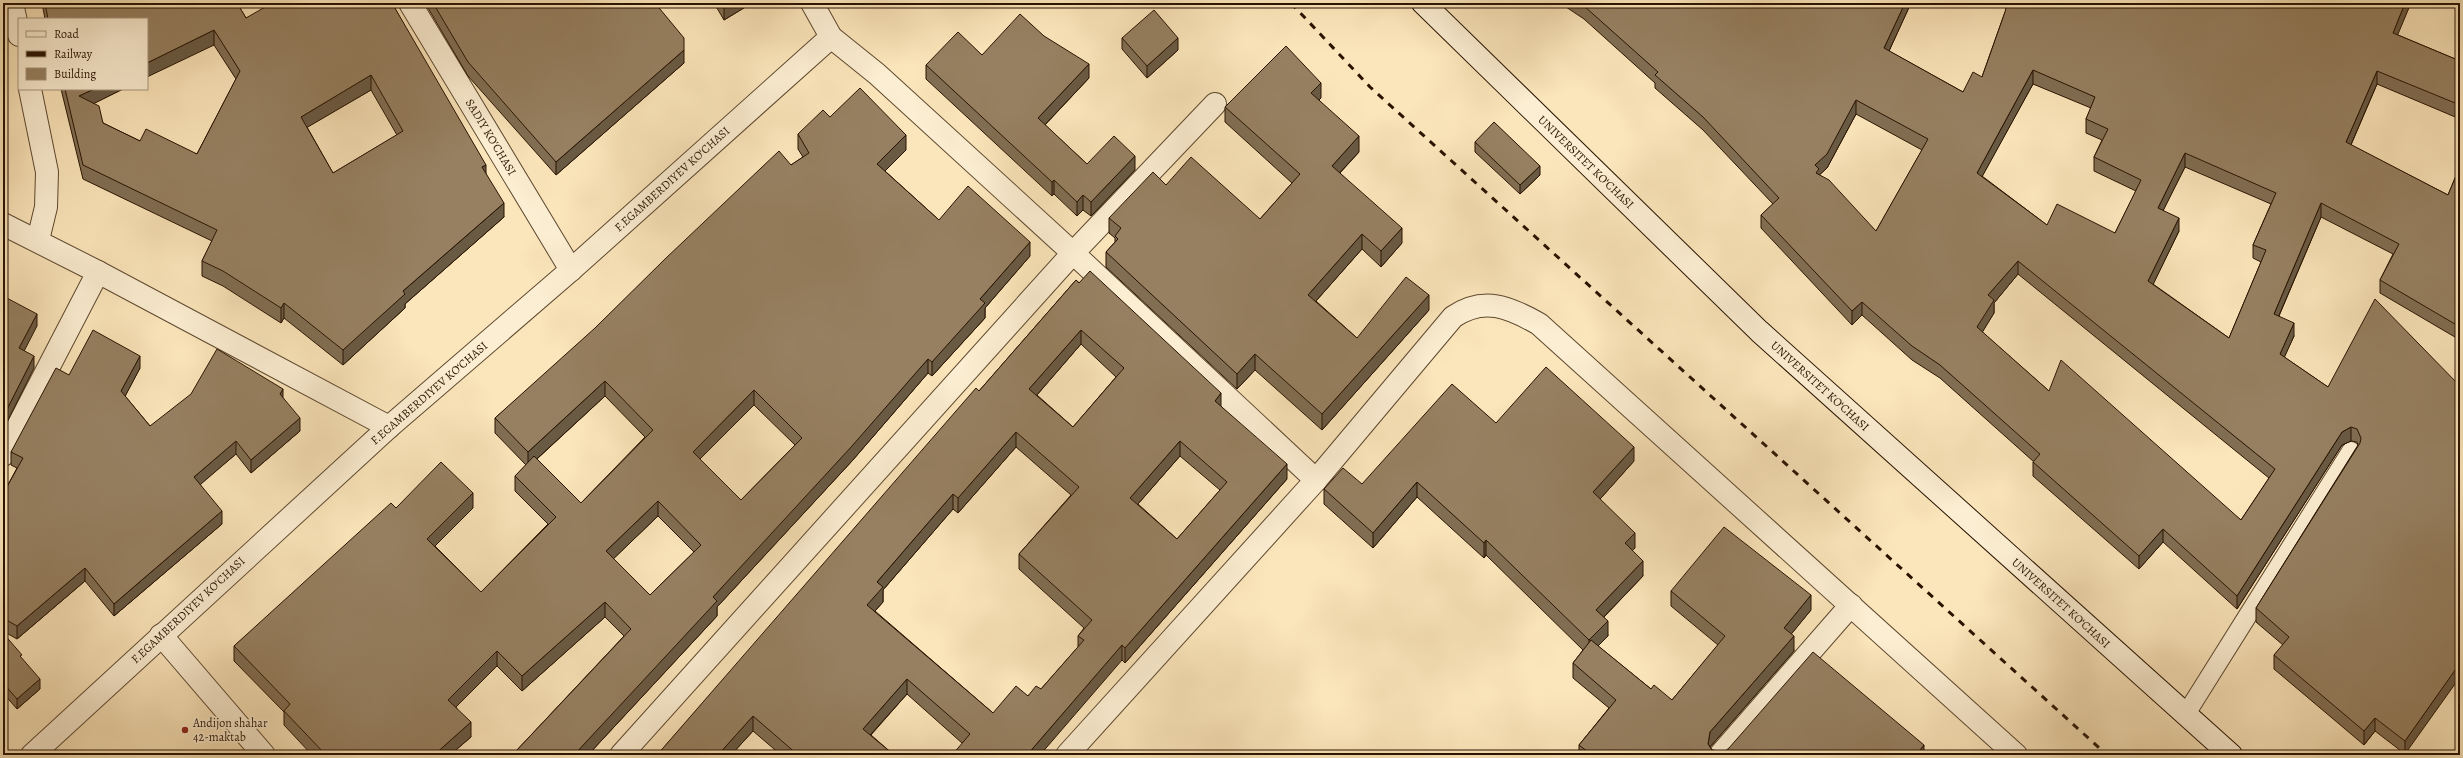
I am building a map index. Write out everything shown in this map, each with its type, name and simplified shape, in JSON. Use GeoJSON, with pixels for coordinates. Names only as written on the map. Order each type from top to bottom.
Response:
{"type":"FeatureCollection","features":[{"type":"Feature","properties":{"kind":"street"},"geometry":{"type":"LineString","coordinates":[[12,3],[18,30]]}},
{"type":"Feature","properties":{"kind":"street","name":"SADIY KO'CHASI"},"geometry":{"type":"LineString","coordinates":[[410,3],[571,270]]}},
{"type":"Feature","properties":{"kind":"street"},"geometry":{"type":"LineString","coordinates":[[812,3],[831,37],[877,74],[1073,253],[1316,480]]}},
{"type":"Feature","properties":{"kind":"street","name":"UNIVERSITET KО‘CHASI"},"geometry":{"type":"LineString","coordinates":[[1423,3],[1759,331],[2231,755]]}},
{"type":"Feature","properties":{"kind":"street","name":"F.EGAMBERDIYEV KО‘CHASI"},"geometry":{"type":"LineString","coordinates":[[32,755],[389,427],[571,270],[831,37]]}},
{"type":"Feature","properties":{"kind":"street"},"geometry":{"type":"LineString","coordinates":[[30,90],[47,172],[46,207],[38,240]]}},
{"type":"Feature","properties":{"kind":"street"},"geometry":{"type":"LineString","coordinates":[[620,755],[1073,253],[1216,104]]}},
{"type":"Feature","properties":{"kind":"street"},"geometry":{"type":"LineString","coordinates":[[3,224],[38,240],[389,427]]}},
{"type":"Feature","properties":{"kind":"street"},"geometry":{"type":"LineString","coordinates":[[3,455],[98,272]]}},
{"type":"Feature","properties":{"kind":"street"},"geometry":{"type":"LineString","coordinates":[[1067,755],[1316,480],[1453,317],[1462,310],[1475,306],[1499,305],[1517,311],[1539,324],[1851,604],[2016,755]]}},
{"type":"Feature","properties":{"kind":"street"},"geometry":{"type":"LineString","coordinates":[[1720,755],[1851,604]]}},
{"type":"Feature","properties":{"kind":"street"},"geometry":{"type":"LineString","coordinates":[[161,635],[264,755]]}},
{"type":"Feature","properties":{"kind":"lane"},"geometry":{"type":"LineString","coordinates":[[2186,714],[2351,451]]}},
{"type":"Feature","properties":{"kind":"building"},"geometry":{"type":"Polygon","coordinates":[[[45,3],[237,3],[246,18],[272,3],[392,3],[486,165],[482,167],[504,203],[403,291],[405,294],[343,350],[284,303],[281,308],[223,271],[202,261],[217,230],[83,165],[65,90],[92,90],[79,96],[99,106],[103,123],[140,141],[146,129],[197,154],[240,71],[214,30],[148,63],[148,18],[48,18],[45,3]],[[371,75],[301,117],[333,173],[403,131],[371,75]]]}},
{"type":"Feature","properties":{"kind":"building"},"geometry":{"type":"Polygon","coordinates":[[[433,3],[655,3],[684,38],[684,50],[556,162],[468,62],[433,3]]]}},
{"type":"Feature","properties":{"kind":"building"},"geometry":{"type":"Polygon","coordinates":[[[722,3],[729,3],[724,6],[722,3]]]}},
{"type":"Feature","properties":{"kind":"building"},"geometry":{"type":"Polygon","coordinates":[[[1580,3],[1905,3],[1884,48],[1963,92],[1973,72],[1982,77],[2007,3],[2405,3],[2393,33],[2460,61],[2460,105],[2377,71],[2346,142],[2448,195],[2460,166],[2460,327],[2380,280],[2399,244],[2321,203],[2274,314],[2294,323],[2280,354],[2328,387],[2375,299],[2460,386],[2460,663],[2405,741],[2375,718],[2364,731],[2274,655],[2289,637],[2256,608],[2360,443],[2361,438],[2357,429],[2351,427],[2342,432],[2237,596],[2163,529],[2139,556],[2033,462],[2040,454],[1940,365],[1912,346],[1862,302],[1852,311],[1761,215],[1779,198],[1703,117],[1655,75],[1658,72],[1580,3]],[[2033,70],[1977,173],[2047,225],[2057,204],[2115,233],[2141,180],[2094,157],[2108,129],[2086,119],[2095,97],[2033,70]],[[1856,100],[1827,154],[1815,165],[1819,169],[1816,173],[1829,180],[1876,231],[1928,139],[1856,100]],[[2185,153],[2158,208],[2179,218],[2148,281],[2229,338],[2266,250],[2253,245],[2276,193],[2185,153]],[[2018,261],[1988,295],[1994,300],[1977,327],[2049,391],[2061,360],[2241,520],[2275,469],[2018,261]]]}},
{"type":"Feature","properties":{"kind":"building"},"geometry":{"type":"Polygon","coordinates":[[[1154,10],[1178,38],[1147,66],[1122,38],[1154,10]]]}},
{"type":"Feature","properties":{"kind":"building"},"geometry":{"type":"Polygon","coordinates":[[[1020,14],[1044,36],[1089,64],[1038,118],[1087,164],[1114,136],[1135,156],[1091,202],[1083,195],[1077,202],[1054,180],[1052,182],[926,65],[958,32],[982,55],[1020,14]]]}},
{"type":"Feature","properties":{"kind":"building"},"geometry":{"type":"Polygon","coordinates":[[[1286,46],[1321,83],[1311,93],[1359,136],[1332,166],[1402,228],[1381,251],[1362,234],[1308,295],[1357,338],[1406,277],[1429,295],[1322,414],[1255,354],[1237,374],[1106,252],[1118,239],[1115,236],[1121,228],[1109,218],[1153,172],[1166,185],[1191,157],[1260,219],[1300,174],[1225,107],[1286,46]]]}},
{"type":"Feature","properties":{"kind":"building"},"geometry":{"type":"Polygon","coordinates":[[[860,88],[906,135],[877,164],[939,220],[968,186],[1030,242],[980,299],[985,303],[932,362],[928,359],[852,446],[713,597],[717,601],[574,755],[520,755],[516,751],[631,629],[605,602],[522,676],[497,651],[448,700],[471,722],[434,755],[326,755],[284,711],[290,704],[234,646],[391,503],[396,508],[441,462],[473,493],[427,539],[481,592],[556,517],[515,476],[534,456],[581,503],[653,430],[605,381],[528,452],[495,418],[595,328],[779,151],[791,165],[809,153],[798,134],[823,110],[830,117],[860,88]],[[754,390],[693,452],[741,500],[802,438],[754,390]],[[658,501],[606,551],[650,595],[701,545],[658,501]]]}},
{"type":"Feature","properties":{"kind":"building"},"geometry":{"type":"Polygon","coordinates":[[[1494,122],[1540,166],[1520,185],[1475,142],[1494,122]]]}},
{"type":"Feature","properties":{"kind":"building"},"geometry":{"type":"Polygon","coordinates":[[[3,271],[6,273],[3,278],[3,271]]]}},
{"type":"Feature","properties":{"kind":"building"},"geometry":{"type":"Polygon","coordinates":[[[1090,271],[1221,393],[1215,401],[1287,464],[1125,648],[1122,645],[1027,755],[952,755],[970,734],[907,679],[863,729],[894,755],[798,755],[753,716],[718,755],[657,755],[976,388],[979,391],[1076,280],[1079,283],[1090,271]],[[1081,330],[1029,389],[1073,427],[1124,368],[1081,330]],[[1016,432],[958,498],[953,494],[877,582],[883,587],[867,605],[993,713],[1016,686],[1028,696],[1036,686],[1041,689],[1084,640],[1078,636],[1092,620],[1019,554],[1079,487],[1016,432]],[[1180,441],[1130,498],[1177,539],[1227,482],[1180,441]]]}},
{"type":"Feature","properties":{"kind":"building"},"geometry":{"type":"Polygon","coordinates":[[[3,296],[37,314],[19,348],[34,356],[3,417],[3,296]]]}},
{"type":"Feature","properties":{"kind":"building"},"geometry":{"type":"Polygon","coordinates":[[[93,330],[140,356],[121,391],[150,426],[191,394],[217,349],[283,389],[280,394],[300,418],[251,460],[236,441],[194,477],[222,511],[114,604],[85,568],[17,626],[3,618],[3,494],[23,458],[11,452],[56,368],[69,375],[93,330]]]}},
{"type":"Feature","properties":{"kind":"building"},"geometry":{"type":"Polygon","coordinates":[[[1546,367],[1634,447],[1593,492],[1635,533],[1625,543],[1643,561],[1596,610],[1608,621],[1589,640],[1486,540],[1484,543],[1417,482],[1373,533],[1324,489],[1343,468],[1362,484],[1452,384],[1496,423],[1546,367]]]}},
{"type":"Feature","properties":{"kind":"building"},"geometry":{"type":"Polygon","coordinates":[[[1724,527],[1811,595],[1784,628],[1794,636],[1710,732],[1708,744],[1712,750],[1724,752],[1729,748],[1813,652],[1924,745],[1916,755],[1592,755],[1579,745],[1616,700],[1573,663],[1591,640],[1651,689],[1654,685],[1672,700],[1725,636],[1671,591],[1724,527]]]}},
{"type":"Feature","properties":{"kind":"building"},"geometry":{"type":"Polygon","coordinates":[[[3,633],[40,679],[17,699],[3,683],[3,633]]]}},
{"type":"Feature","properties":{"kind":"railway"},"geometry":{"type":"LineString","coordinates":[[1291,3],[1370,87],[2107,755]]}},
{"type":"Feature","properties":{"kind":"place","name":"Andijon shahar 42-maktab"},"geometry":{"type":"Point","coordinates":[185,730]}}]}
